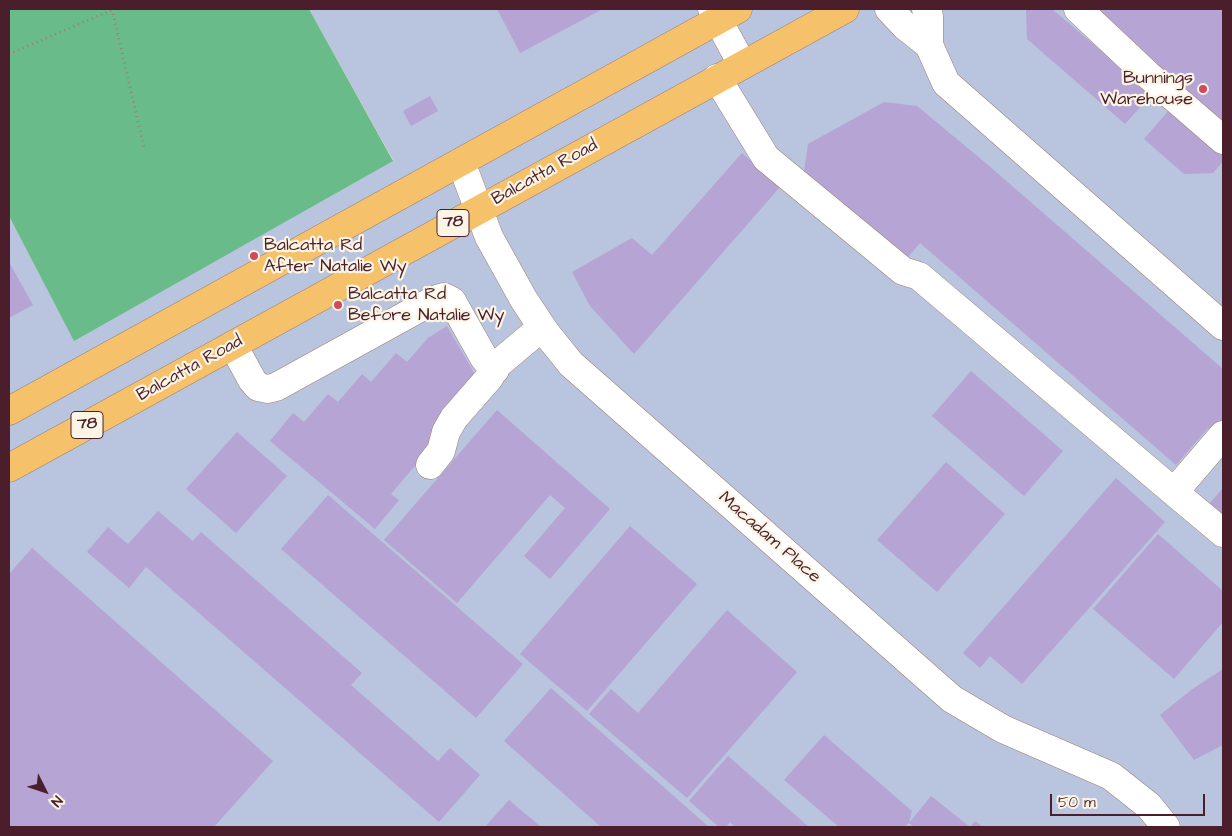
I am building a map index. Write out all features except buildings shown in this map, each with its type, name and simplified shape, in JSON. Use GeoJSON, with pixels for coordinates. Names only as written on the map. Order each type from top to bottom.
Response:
{"type":"FeatureCollection","features":[{"type":"Feature","properties":{"kind":"main road","name":"Balcatta Road"},"geometry":{"type":"LineString","coordinates":[[9,468],[845,9]]}},
{"type":"Feature","properties":{"kind":"main road"},"geometry":{"type":"LineString","coordinates":[[9,411],[461,162],[723,12]]}},
{"type":"Feature","properties":{"kind":"street"},"geometry":{"type":"LineString","coordinates":[[889,9],[905,26],[929,45]]}},
{"type":"Feature","properties":{"kind":"street"},"geometry":{"type":"LineString","coordinates":[[926,9],[929,45],[946,83],[1223,326]]}},
{"type":"Feature","properties":{"kind":"street"},"geometry":{"type":"LineString","coordinates":[[1078,9],[1148,75],[1223,140]]}},
{"type":"Feature","properties":{"kind":"street"},"geometry":{"type":"LineString","coordinates":[[723,12],[742,64]]}},
{"type":"Feature","properties":{"kind":"street"},"geometry":{"type":"LineString","coordinates":[[717,78],[766,158],[903,271],[919,276],[1223,533]]}},
{"type":"Feature","properties":{"kind":"street","name":"Macadam Place"},"geometry":{"type":"LineString","coordinates":[[461,162],[489,237],[524,300],[563,355],[952,699],[1003,729],[1111,776],[1150,806],[1166,827]]}},
{"type":"Feature","properties":{"kind":"street"},"geometry":{"type":"LineString","coordinates":[[233,345],[252,380],[258,387],[268,389],[276,387],[434,300],[444,297],[452,301],[484,358],[495,370]]}},
{"type":"Feature","properties":{"kind":"street"},"geometry":{"type":"LineString","coordinates":[[430,465],[441,451],[446,432],[454,418],[506,357],[542,327]]}},
{"type":"Feature","properties":{"kind":"street"},"geometry":{"type":"LineString","coordinates":[[1174,492],[1223,435]]}},
{"type":"Feature","properties":{"kind":"path"},"geometry":{"type":"LineString","coordinates":[[9,54],[112,9],[144,148]]}},
{"type":"Feature","properties":{"kind":"shaded area"},"geometry":{"type":"Polygon","coordinates":[[[309,9],[1223,9],[1223,827],[9,827],[9,216],[74,340],[393,160],[309,9]]]}},
{"type":"Feature","properties":{"kind":"green space"},"geometry":{"type":"Polygon","coordinates":[[[9,9],[309,9],[393,161],[74,341],[9,216],[9,9]]]}},
{"type":"Feature","properties":{"kind":"place","name":"Bunnings Warehouse"},"geometry":{"type":"Point","coordinates":[1203,89]}},
{"type":"Feature","properties":{"kind":"place","name":"Balcatta Rd After Natalie Wy"},"geometry":{"type":"Point","coordinates":[254,256]}},
{"type":"Feature","properties":{"kind":"place","name":"Balcatta Rd Before Natalie Wy"},"geometry":{"type":"Point","coordinates":[338,305]}}]}
